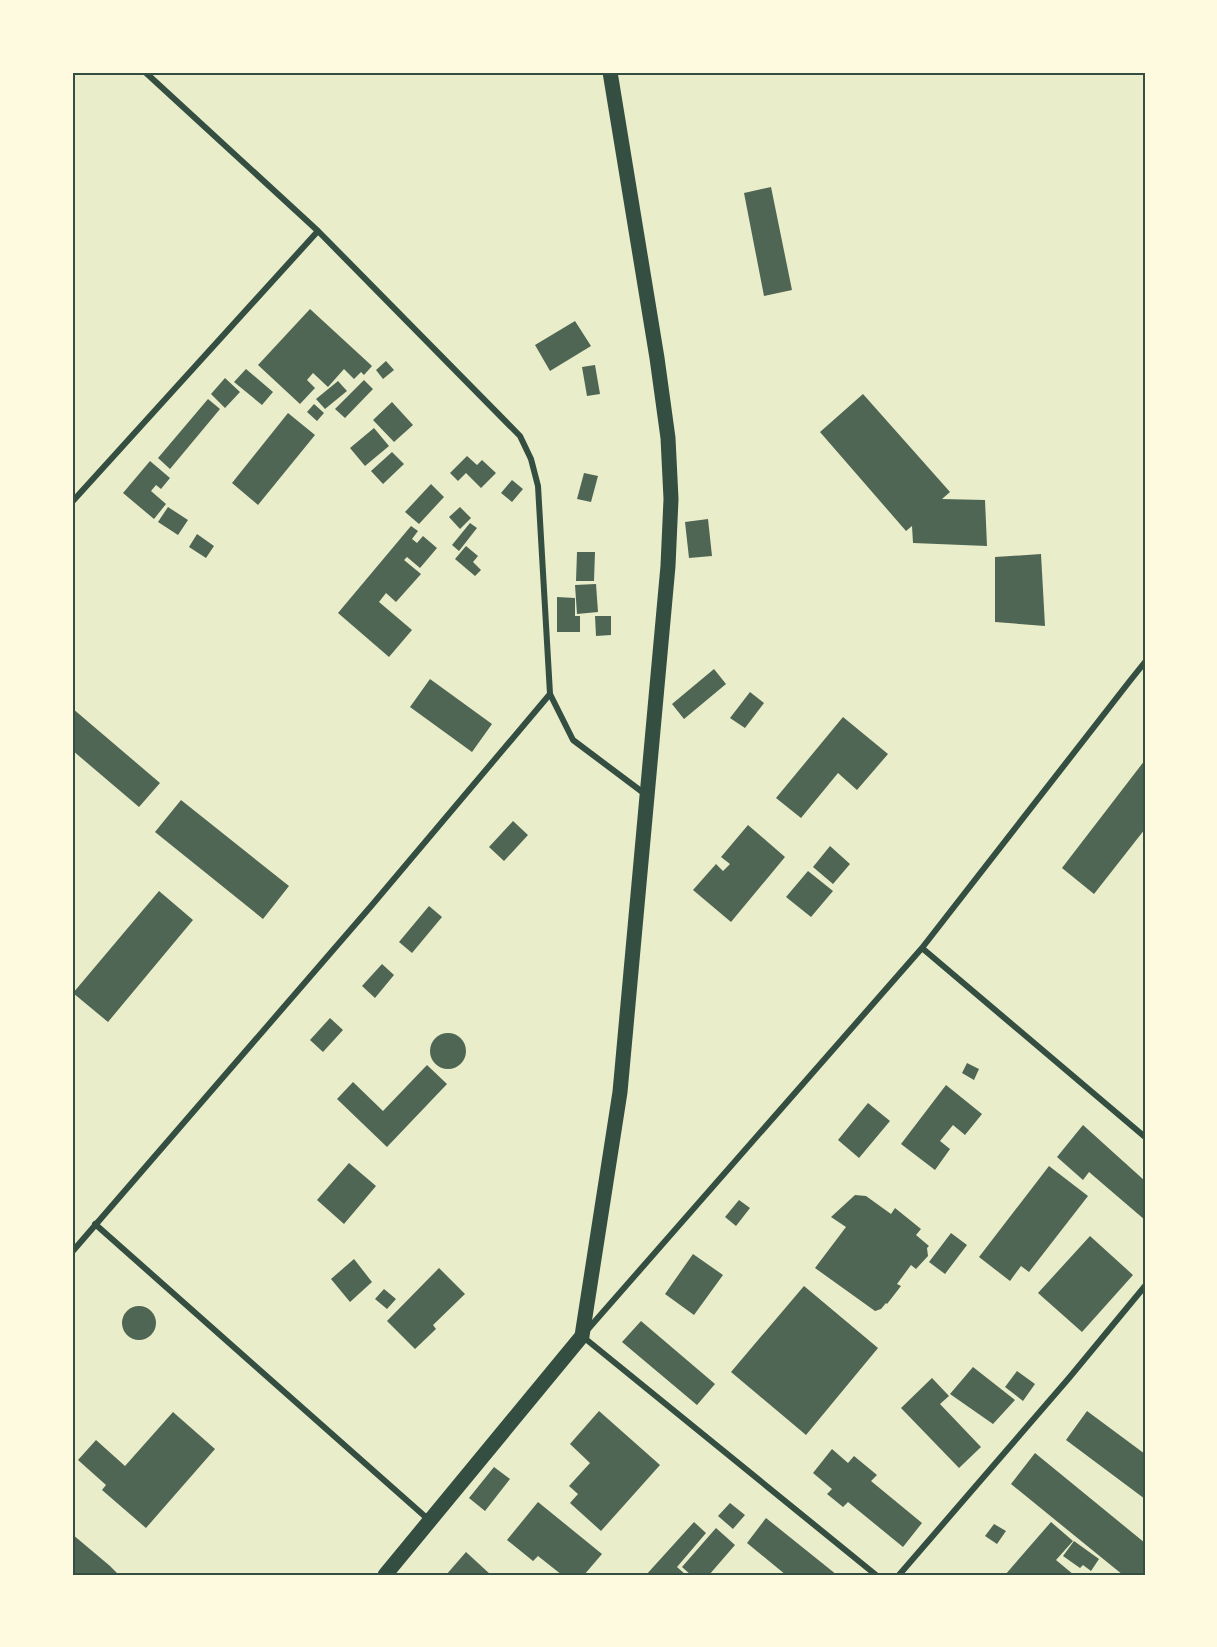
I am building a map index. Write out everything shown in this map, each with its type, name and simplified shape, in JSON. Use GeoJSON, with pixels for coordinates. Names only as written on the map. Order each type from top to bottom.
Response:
{"type":"FeatureCollection","features":[{"type":"Feature","properties":{"kind":"main road"},"geometry":{"type":"LineString","coordinates":[[385,1575],[582,1336],[620,1092],[668,566],[671,499],[668,438],[657,358],[610,72]]}},
{"type":"Feature","properties":{"kind":"street"},"geometry":{"type":"LineString","coordinates":[[145,72],[318,231],[520,436],[531,459],[538,486],[550,694],[573,740],[648,796]]}},
{"type":"Feature","properties":{"kind":"street"},"geometry":{"type":"LineString","coordinates":[[72,502],[318,231]]}},
{"type":"Feature","properties":{"kind":"street"},"geometry":{"type":"LineString","coordinates":[[876,1575],[582,1336],[922,948],[1145,662]]}},
{"type":"Feature","properties":{"kind":"street"},"geometry":{"type":"LineString","coordinates":[[72,1252],[372,905],[550,694]]}},
{"type":"Feature","properties":{"kind":"street"},"geometry":{"type":"LineString","coordinates":[[922,948],[1145,1137]]}},
{"type":"Feature","properties":{"kind":"street"},"geometry":{"type":"LineString","coordinates":[[95,1224],[430,1521]]}},
{"type":"Feature","properties":{"kind":"street"},"geometry":{"type":"LineString","coordinates":[[899,1575],[1145,1286]]}},
{"type":"Feature","properties":{"kind":"building"},"geometry":{"type":"Polygon","coordinates":[[[771,187],[792,290],[764,296],[744,193],[771,187]]]}},
{"type":"Feature","properties":{"kind":"building"},"geometry":{"type":"Polygon","coordinates":[[[310,309],[372,366],[364,375],[361,372],[354,379],[344,369],[328,387],[313,373],[307,380],[315,388],[300,404],[258,365],[310,309]]]}},
{"type":"Feature","properties":{"kind":"building"},"geometry":{"type":"Polygon","coordinates":[[[575,321],[591,346],[550,371],[535,345],[575,321]]]}},
{"type":"Feature","properties":{"kind":"building"},"geometry":{"type":"Polygon","coordinates":[[[386,361],[394,370],[383,379],[376,370],[386,361]]]}},
{"type":"Feature","properties":{"kind":"building"},"geometry":{"type":"Polygon","coordinates":[[[595,365],[600,394],[587,396],[582,367],[595,365]]]}},
{"type":"Feature","properties":{"kind":"building"},"geometry":{"type":"Polygon","coordinates":[[[246,369],[273,392],[262,405],[234,382],[246,369]]]}},
{"type":"Feature","properties":{"kind":"building"},"geometry":{"type":"Polygon","coordinates":[[[225,378],[240,392],[225,408],[211,394],[225,378]]]}},
{"type":"Feature","properties":{"kind":"building"},"geometry":{"type":"Polygon","coordinates":[[[364,380],[373,389],[345,418],[335,409],[364,380]]]}},
{"type":"Feature","properties":{"kind":"building"},"geometry":{"type":"Polygon","coordinates":[[[338,381],[347,391],[325,409],[316,399],[338,381]]]}},
{"type":"Feature","properties":{"kind":"building"},"geometry":{"type":"Polygon","coordinates":[[[863,394],[950,492],[942,499],[985,500],[987,546],[913,543],[912,526],[906,531],[820,432],[863,394]]]}},
{"type":"Feature","properties":{"kind":"building"},"geometry":{"type":"Polygon","coordinates":[[[208,399],[220,409],[170,469],[158,458],[208,399]]]}},
{"type":"Feature","properties":{"kind":"building"},"geometry":{"type":"Polygon","coordinates":[[[392,402],[413,425],[394,442],[373,420],[392,402]]]}},
{"type":"Feature","properties":{"kind":"building"},"geometry":{"type":"Polygon","coordinates":[[[314,404],[324,413],[317,421],[307,412],[314,404]]]}},
{"type":"Feature","properties":{"kind":"building"},"geometry":{"type":"Polygon","coordinates":[[[288,413],[315,435],[258,505],[232,483],[288,413]]]}},
{"type":"Feature","properties":{"kind":"building"},"geometry":{"type":"Polygon","coordinates":[[[374,428],[389,446],[365,466],[350,448],[374,428]]]}},
{"type":"Feature","properties":{"kind":"building"},"geometry":{"type":"Polygon","coordinates":[[[392,452],[404,464],[383,484],[371,471],[392,452]]]}},
{"type":"Feature","properties":{"kind":"building"},"geometry":{"type":"Polygon","coordinates":[[[467,456],[477,465],[482,460],[496,473],[481,488],[466,473],[458,481],[450,473],[467,456]]]}},
{"type":"Feature","properties":{"kind":"building"},"geometry":{"type":"Polygon","coordinates":[[[150,461],[170,478],[161,489],[156,485],[151,491],[166,504],[154,519],[123,493],[150,461]]]}},
{"type":"Feature","properties":{"kind":"building"},"geometry":{"type":"Polygon","coordinates":[[[584,473],[598,476],[591,502],[577,499],[584,473]]]}},
{"type":"Feature","properties":{"kind":"building"},"geometry":{"type":"Polygon","coordinates":[[[512,480],[523,489],[512,502],[501,493],[512,480]]]}},
{"type":"Feature","properties":{"kind":"building"},"geometry":{"type":"Polygon","coordinates":[[[431,484],[444,497],[419,524],[405,512],[431,484]]]}},
{"type":"Feature","properties":{"kind":"building"},"geometry":{"type":"Polygon","coordinates":[[[168,507],[188,520],[178,535],[158,522],[168,507]]]}},
{"type":"Feature","properties":{"kind":"building"},"geometry":{"type":"Polygon","coordinates":[[[460,507],[471,518],[460,529],[449,517],[460,507]]]}},
{"type":"Feature","properties":{"kind":"building"},"geometry":{"type":"Polygon","coordinates":[[[708,519],[712,556],[689,558],[685,522],[708,519]]]}},
{"type":"Feature","properties":{"kind":"building"},"geometry":{"type":"Polygon","coordinates":[[[470,523],[477,528],[459,551],[452,545],[470,523]]]}},
{"type":"Feature","properties":{"kind":"building"},"geometry":{"type":"Polygon","coordinates":[[[411,526],[418,531],[412,539],[417,543],[423,536],[437,548],[420,568],[407,557],[404,560],[421,574],[396,602],[386,593],[379,602],[412,630],[389,657],[338,613],[411,526]]]}},
{"type":"Feature","properties":{"kind":"building"},"geometry":{"type":"Polygon","coordinates":[[[197,534],[214,546],[206,558],[189,547],[197,534]]]}},
{"type":"Feature","properties":{"kind":"building"},"geometry":{"type":"Polygon","coordinates":[[[466,546],[478,556],[473,562],[481,570],[475,576],[455,559],[466,546]]]}},
{"type":"Feature","properties":{"kind":"building"},"geometry":{"type":"Polygon","coordinates":[[[577,552],[595,552],[594,581],[576,581],[577,552]]]}},
{"type":"Feature","properties":{"kind":"building"},"geometry":{"type":"Polygon","coordinates":[[[1041,554],[1045,626],[995,622],[995,557],[1041,554]]]}},
{"type":"Feature","properties":{"kind":"building"},"geometry":{"type":"Polygon","coordinates":[[[596,584],[598,612],[577,614],[575,585],[596,584]]]}},
{"type":"Feature","properties":{"kind":"building"},"geometry":{"type":"Polygon","coordinates":[[[557,597],[575,598],[575,616],[580,616],[580,632],[557,632],[557,597]]]}},
{"type":"Feature","properties":{"kind":"building"},"geometry":{"type":"Polygon","coordinates":[[[595,616],[611,616],[611,635],[596,636],[595,616]]]}},
{"type":"Feature","properties":{"kind":"building"},"geometry":{"type":"Polygon","coordinates":[[[714,669],[726,684],[684,719],[672,704],[714,669]]]}},
{"type":"Feature","properties":{"kind":"building"},"geometry":{"type":"Polygon","coordinates":[[[430,679],[492,724],[472,752],[410,707],[430,679]]]}},
{"type":"Feature","properties":{"kind":"building"},"geometry":{"type":"Polygon","coordinates":[[[750,692],[764,703],[745,728],[730,718],[750,692]]]}},
{"type":"Feature","properties":{"kind":"building"},"geometry":{"type":"Polygon","coordinates":[[[72,708],[160,783],[139,807],[72,750],[72,708]]]}},
{"type":"Feature","properties":{"kind":"building"},"geometry":{"type":"Polygon","coordinates":[[[843,717],[888,754],[857,790],[838,773],[801,818],[776,798],[843,717]]]}},
{"type":"Feature","properties":{"kind":"building"},"geometry":{"type":"Polygon","coordinates":[[[1145,760],[1145,829],[1094,894],[1062,868],[1145,760]]]}},
{"type":"Feature","properties":{"kind":"building"},"geometry":{"type":"Polygon","coordinates":[[[181,800],[289,886],[263,919],[155,832],[181,800]]]}},
{"type":"Feature","properties":{"kind":"building"},"geometry":{"type":"Polygon","coordinates":[[[513,821],[528,835],[504,861],[489,847],[513,821]]]}},
{"type":"Feature","properties":{"kind":"building"},"geometry":{"type":"Polygon","coordinates":[[[748,825],[785,857],[731,922],[693,890],[716,864],[723,871],[730,864],[721,857],[748,825]]]}},
{"type":"Feature","properties":{"kind":"building"},"geometry":{"type":"Polygon","coordinates":[[[830,846],[850,864],[833,884],[813,867],[830,846]]]}},
{"type":"Feature","properties":{"kind":"building"},"geometry":{"type":"Polygon","coordinates":[[[808,871],[833,891],[811,917],[786,897],[808,871]]]}},
{"type":"Feature","properties":{"kind":"building"},"geometry":{"type":"Polygon","coordinates":[[[159,891],[193,920],[108,1022],[73,993],[159,891]]]}},
{"type":"Feature","properties":{"kind":"building"},"geometry":{"type":"Polygon","coordinates":[[[429,906],[442,917],[412,953],[399,942],[429,906]]]}},
{"type":"Feature","properties":{"kind":"building"},"geometry":{"type":"Polygon","coordinates":[[[382,964],[394,975],[375,998],[362,986],[382,964]]]}},
{"type":"Feature","properties":{"kind":"building"},"geometry":{"type":"Polygon","coordinates":[[[330,1018],[343,1030],[323,1052],[310,1040],[330,1018]]]}},
{"type":"Feature","properties":{"kind":"building"},"geometry":{"type":"Polygon","coordinates":[[[448,1033],[460,1039],[466,1051],[460,1063],[448,1069],[436,1063],[430,1051],[436,1039],[448,1033]]]}},
{"type":"Feature","properties":{"kind":"building"},"geometry":{"type":"Polygon","coordinates":[[[967,1063],[979,1069],[974,1080],[962,1073],[967,1063]]]}},
{"type":"Feature","properties":{"kind":"building"},"geometry":{"type":"Polygon","coordinates":[[[427,1065],[447,1084],[387,1147],[337,1099],[353,1082],[383,1111],[427,1065]]]}},
{"type":"Feature","properties":{"kind":"building"},"geometry":{"type":"Polygon","coordinates":[[[946,1085],[982,1114],[965,1135],[953,1125],[940,1141],[950,1149],[935,1170],[901,1144],[946,1085]]]}},
{"type":"Feature","properties":{"kind":"building"},"geometry":{"type":"Polygon","coordinates":[[[868,1103],[890,1121],[859,1158],[838,1140],[868,1103]]]}},
{"type":"Feature","properties":{"kind":"building"},"geometry":{"type":"Polygon","coordinates":[[[1083,1125],[1145,1181],[1145,1220],[1089,1172],[1083,1180],[1057,1157],[1083,1125]]]}},
{"type":"Feature","properties":{"kind":"building"},"geometry":{"type":"Polygon","coordinates":[[[349,1163],[376,1186],[344,1224],[317,1200],[349,1163]]]}},
{"type":"Feature","properties":{"kind":"building"},"geometry":{"type":"Polygon","coordinates":[[[1049,1166],[1088,1196],[1029,1272],[1021,1266],[1010,1281],[979,1257],[1049,1166]]]}},
{"type":"Feature","properties":{"kind":"building"},"geometry":{"type":"Polygon","coordinates":[[[855,1195],[866,1196],[891,1214],[895,1208],[921,1229],[916,1235],[929,1246],[928,1256],[916,1269],[911,1265],[897,1284],[901,1286],[887,1304],[875,1311],[815,1268],[846,1227],[831,1217],[855,1195]]]}},
{"type":"Feature","properties":{"kind":"building"},"geometry":{"type":"Polygon","coordinates":[[[739,1200],[750,1208],[736,1226],[725,1217],[739,1200]]]}},
{"type":"Feature","properties":{"kind":"building"},"geometry":{"type":"Polygon","coordinates":[[[951,1233],[967,1245],[945,1274],[929,1262],[951,1233]]]}},
{"type":"Feature","properties":{"kind":"building"},"geometry":{"type":"Polygon","coordinates":[[[1090,1236],[1133,1275],[1082,1332],[1038,1293],[1090,1236]]]}},
{"type":"Feature","properties":{"kind":"building"},"geometry":{"type":"Polygon","coordinates":[[[693,1254],[723,1275],[694,1315],[665,1294],[693,1254]]]}},
{"type":"Feature","properties":{"kind":"building"},"geometry":{"type":"Polygon","coordinates":[[[354,1259],[372,1282],[350,1302],[331,1279],[354,1259]]]}},
{"type":"Feature","properties":{"kind":"building"},"geometry":{"type":"Polygon","coordinates":[[[439,1268],[465,1294],[433,1325],[436,1329],[415,1349],[387,1321],[439,1268]]]}},
{"type":"Feature","properties":{"kind":"building"},"geometry":{"type":"Polygon","coordinates":[[[804,1286],[878,1348],[806,1435],[731,1372],[804,1286]]]}},
{"type":"Feature","properties":{"kind":"building"},"geometry":{"type":"Polygon","coordinates":[[[384,1289],[396,1299],[387,1309],[375,1299],[384,1289]]]}},
{"type":"Feature","properties":{"kind":"building"},"geometry":{"type":"Polygon","coordinates":[[[139,1306],[151,1311],[156,1323],[151,1335],[139,1340],[127,1335],[122,1323],[127,1311],[139,1306]]]}},
{"type":"Feature","properties":{"kind":"building"},"geometry":{"type":"Polygon","coordinates":[[[641,1321],[715,1384],[697,1405],[622,1342],[641,1321]]]}},
{"type":"Feature","properties":{"kind":"building"},"geometry":{"type":"Polygon","coordinates":[[[973,1367],[1015,1400],[993,1424],[950,1394],[973,1367]]]}},
{"type":"Feature","properties":{"kind":"building"},"geometry":{"type":"Polygon","coordinates":[[[1017,1371],[1035,1384],[1023,1401],[1005,1387],[1017,1371]]]}},
{"type":"Feature","properties":{"kind":"building"},"geometry":{"type":"Polygon","coordinates":[[[932,1378],[949,1396],[940,1404],[981,1447],[959,1468],[901,1408],[932,1378]]]}},
{"type":"Feature","properties":{"kind":"building"},"geometry":{"type":"Polygon","coordinates":[[[599,1411],[660,1465],[601,1531],[570,1503],[578,1494],[569,1486],[590,1463],[570,1444],[599,1411]]]}},
{"type":"Feature","properties":{"kind":"building"},"geometry":{"type":"Polygon","coordinates":[[[1087,1411],[1145,1454],[1145,1499],[1066,1440],[1087,1411]]]}},
{"type":"Feature","properties":{"kind":"building"},"geometry":{"type":"Polygon","coordinates":[[[173,1412],[215,1449],[146,1528],[102,1490],[106,1485],[78,1460],[96,1440],[125,1466],[173,1412]]]}},
{"type":"Feature","properties":{"kind":"building"},"geometry":{"type":"Polygon","coordinates":[[[832,1449],[848,1463],[854,1456],[877,1475],[871,1481],[922,1523],[903,1547],[848,1502],[843,1507],[827,1494],[832,1489],[813,1473],[832,1449]]]}},
{"type":"Feature","properties":{"kind":"building"},"geometry":{"type":"Polygon","coordinates":[[[1035,1453],[1145,1543],[1145,1575],[1123,1575],[1011,1484],[1035,1453]]]}},
{"type":"Feature","properties":{"kind":"building"},"geometry":{"type":"Polygon","coordinates":[[[494,1467],[510,1479],[485,1511],[469,1498],[494,1467]]]}},
{"type":"Feature","properties":{"kind":"building"},"geometry":{"type":"Polygon","coordinates":[[[538,1502],[602,1554],[584,1575],[562,1575],[538,1556],[533,1561],[507,1540],[538,1502]]]}},
{"type":"Feature","properties":{"kind":"building"},"geometry":{"type":"Polygon","coordinates":[[[730,1503],[745,1515],[733,1529],[718,1516],[730,1503]]]}},
{"type":"Feature","properties":{"kind":"building"},"geometry":{"type":"Polygon","coordinates":[[[766,1518],[837,1575],[786,1575],[747,1543],[766,1518]]]}},
{"type":"Feature","properties":{"kind":"building"},"geometry":{"type":"Polygon","coordinates":[[[694,1522],[706,1533],[677,1567],[686,1575],[646,1575],[694,1522]]]}},
{"type":"Feature","properties":{"kind":"building"},"geometry":{"type":"Polygon","coordinates":[[[1051,1522],[1073,1541],[1056,1560],[1074,1575],[1005,1575],[1051,1522]]]}},
{"type":"Feature","properties":{"kind":"building"},"geometry":{"type":"Polygon","coordinates":[[[994,1524],[1006,1531],[997,1544],[985,1536],[994,1524]]]}},
{"type":"Feature","properties":{"kind":"building"},"geometry":{"type":"Polygon","coordinates":[[[716,1528],[735,1545],[709,1575],[691,1575],[682,1567],[716,1528]]]}},
{"type":"Feature","properties":{"kind":"building"},"geometry":{"type":"Polygon","coordinates":[[[72,1534],[110,1566],[119,1575],[72,1575],[72,1534]]]}},
{"type":"Feature","properties":{"kind":"building"},"geometry":{"type":"Polygon","coordinates":[[[1074,1541],[1099,1559],[1091,1571],[1083,1565],[1080,1568],[1063,1556],[1074,1541]]]}},
{"type":"Feature","properties":{"kind":"building"},"geometry":{"type":"Polygon","coordinates":[[[466,1552],[491,1575],[446,1575],[466,1552]]]}}]}
